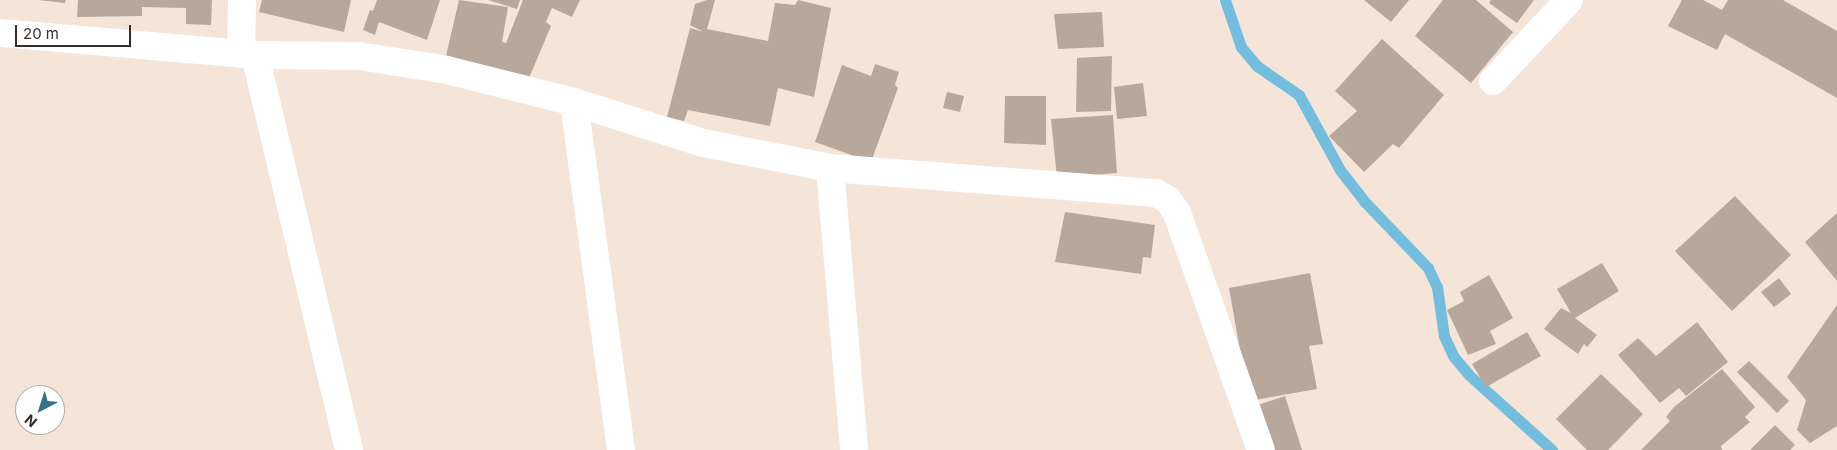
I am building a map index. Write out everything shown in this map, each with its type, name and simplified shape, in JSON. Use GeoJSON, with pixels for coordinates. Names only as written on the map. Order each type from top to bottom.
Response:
{"type":"FeatureCollection","features":[{"type":"Feature","properties":{"kind":"street"},"geometry":{"type":"LineString","coordinates":[[242,0],[248,55],[349,450]]}},
{"type":"Feature","properties":{"kind":"street"},"geometry":{"type":"LineString","coordinates":[[1492,81],[1568,0]]}},
{"type":"Feature","properties":{"kind":"street"},"geometry":{"type":"LineString","coordinates":[[0,33],[248,55],[358,56],[447,70],[574,102],[703,143],[830,168],[1156,193],[1168,200],[1177,213],[1262,450]]}},
{"type":"Feature","properties":{"kind":"street"},"geometry":{"type":"LineString","coordinates":[[574,102],[621,450]]}},
{"type":"Feature","properties":{"kind":"street"},"geometry":{"type":"LineString","coordinates":[[830,168],[854,450]]}},
{"type":"Feature","properties":{"kind":"building"},"geometry":{"type":"Polygon","coordinates":[[[38,0],[66,0],[65,3],[38,0]]]}},
{"type":"Feature","properties":{"kind":"building"},"geometry":{"type":"Polygon","coordinates":[[[78,0],[212,0],[211,25],[186,24],[186,8],[142,7],[142,16],[77,17],[78,0]]]}},
{"type":"Feature","properties":{"kind":"building"},"geometry":{"type":"Polygon","coordinates":[[[262,0],[351,0],[344,32],[259,12],[262,0]]]}},
{"type":"Feature","properties":{"kind":"building"},"geometry":{"type":"Polygon","coordinates":[[[377,0],[440,0],[427,40],[379,22],[375,35],[363,30],[370,10],[373,11],[377,0]]]}},
{"type":"Feature","properties":{"kind":"building"},"geometry":{"type":"Polygon","coordinates":[[[459,0],[508,7],[502,42],[506,43],[523,0],[580,0],[572,17],[552,8],[546,22],[551,26],[529,78],[446,56],[459,0]]]}},
{"type":"Feature","properties":{"kind":"building"},"geometry":{"type":"Polygon","coordinates":[[[488,0],[520,0],[517,9],[488,0]]]}},
{"type":"Feature","properties":{"kind":"building"},"geometry":{"type":"Polygon","coordinates":[[[707,0],[715,0],[707,29],[768,41],[775,3],[795,5],[798,0],[831,8],[814,97],[778,88],[770,126],[688,110],[684,121],[667,117],[690,28],[704,32],[690,25],[695,4],[707,0]]]}},
{"type":"Feature","properties":{"kind":"building"},"geometry":{"type":"Polygon","coordinates":[[[1364,0],[1409,0],[1391,22],[1364,0]]]}},
{"type":"Feature","properties":{"kind":"building"},"geometry":{"type":"Polygon","coordinates":[[[1443,0],[1476,0],[1513,32],[1471,83],[1415,36],[1443,0]]]}},
{"type":"Feature","properties":{"kind":"building"},"geometry":{"type":"Polygon","coordinates":[[[1491,0],[1534,0],[1517,23],[1489,3],[1491,0]]]}},
{"type":"Feature","properties":{"kind":"building"},"geometry":{"type":"Polygon","coordinates":[[[1682,0],[1703,0],[1722,10],[1728,0],[1783,0],[1837,31],[1837,98],[1725,34],[1717,50],[1668,26],[1682,0]]]}},
{"type":"Feature","properties":{"kind":"building"},"geometry":{"type":"Polygon","coordinates":[[[1102,12],[1104,47],[1058,49],[1054,14],[1102,12]]]}},
{"type":"Feature","properties":{"kind":"building"},"geometry":{"type":"Polygon","coordinates":[[[1382,39],[1444,95],[1399,148],[1393,144],[1364,172],[1329,136],[1357,111],[1335,91],[1382,39]]]}},
{"type":"Feature","properties":{"kind":"building"},"geometry":{"type":"Polygon","coordinates":[[[1112,56],[1111,111],[1076,112],[1077,58],[1112,56]]]}},
{"type":"Feature","properties":{"kind":"building"},"geometry":{"type":"Polygon","coordinates":[[[875,64],[899,72],[895,85],[898,88],[871,162],[815,142],[842,65],[871,76],[875,64]]]}},
{"type":"Feature","properties":{"kind":"building"},"geometry":{"type":"Polygon","coordinates":[[[1143,83],[1147,116],[1117,119],[1114,87],[1143,83]]]}},
{"type":"Feature","properties":{"kind":"building"},"geometry":{"type":"Polygon","coordinates":[[[947,92],[964,96],[960,112],[943,108],[947,92]]]}},
{"type":"Feature","properties":{"kind":"building"},"geometry":{"type":"Polygon","coordinates":[[[1005,96],[1046,96],[1046,145],[1004,143],[1005,96]]]}},
{"type":"Feature","properties":{"kind":"building"},"geometry":{"type":"Polygon","coordinates":[[[1113,115],[1117,173],[1057,178],[1051,119],[1113,115]]]}},
{"type":"Feature","properties":{"kind":"building"},"geometry":{"type":"Polygon","coordinates":[[[1735,196],[1791,255],[1732,311],[1675,251],[1735,196]]]}},
{"type":"Feature","properties":{"kind":"building"},"geometry":{"type":"Polygon","coordinates":[[[1065,212],[1155,225],[1151,258],[1143,257],[1141,274],[1055,262],[1065,212]]]}},
{"type":"Feature","properties":{"kind":"building"},"geometry":{"type":"Polygon","coordinates":[[[1837,213],[1837,281],[1805,242],[1837,213]]]}},
{"type":"Feature","properties":{"kind":"building"},"geometry":{"type":"Polygon","coordinates":[[[1602,263],[1619,291],[1575,318],[1597,335],[1587,347],[1584,344],[1578,354],[1544,329],[1561,308],[1571,313],[1557,289],[1602,263]]]}},
{"type":"Feature","properties":{"kind":"building"},"geometry":{"type":"Polygon","coordinates":[[[1310,273],[1323,344],[1309,346],[1317,389],[1249,401],[1229,288],[1310,273]]]}},
{"type":"Feature","properties":{"kind":"building"},"geometry":{"type":"Polygon","coordinates":[[[1489,275],[1513,318],[1490,331],[1496,344],[1468,355],[1447,310],[1464,301],[1460,292],[1489,275]]]}},
{"type":"Feature","properties":{"kind":"building"},"geometry":{"type":"Polygon","coordinates":[[[1779,278],[1791,294],[1774,307],[1761,292],[1779,278]]]}},
{"type":"Feature","properties":{"kind":"building"},"geometry":{"type":"Polygon","coordinates":[[[1837,305],[1837,426],[1810,443],[1797,430],[1806,400],[1787,377],[1837,305]]]}},
{"type":"Feature","properties":{"kind":"building"},"geometry":{"type":"Polygon","coordinates":[[[1697,322],[1728,362],[1686,396],[1679,388],[1660,403],[1618,355],[1638,338],[1656,356],[1697,322]]]}},
{"type":"Feature","properties":{"kind":"building"},"geometry":{"type":"Polygon","coordinates":[[[1527,332],[1541,356],[1486,387],[1472,364],[1527,332]]]}},
{"type":"Feature","properties":{"kind":"building"},"geometry":{"type":"Polygon","coordinates":[[[1749,361],[1789,401],[1777,413],[1737,372],[1749,361]]]}},
{"type":"Feature","properties":{"kind":"building"},"geometry":{"type":"Polygon","coordinates":[[[1722,369],[1755,407],[1745,417],[1750,422],[1721,446],[1722,450],[1641,450],[1670,421],[1666,417],[1674,407],[1722,369]]]}},
{"type":"Feature","properties":{"kind":"building"},"geometry":{"type":"Polygon","coordinates":[[[1601,374],[1643,414],[1608,450],[1587,450],[1556,419],[1601,374]]]}},
{"type":"Feature","properties":{"kind":"building"},"geometry":{"type":"Polygon","coordinates":[[[1285,396],[1302,450],[1272,450],[1258,405],[1285,396]]]}},
{"type":"Feature","properties":{"kind":"building"},"geometry":{"type":"Polygon","coordinates":[[[1775,425],[1795,445],[1790,450],[1750,450],[1775,425]]]}},
{"type":"Feature","properties":{"kind":"waterway"},"geometry":{"type":"LineString","coordinates":[[1225,0],[1241,47],[1257,66],[1299,95],[1340,170],[1365,202],[1428,268],[1437,287],[1444,336],[1454,357],[1469,375],[1552,450]]}}]}
